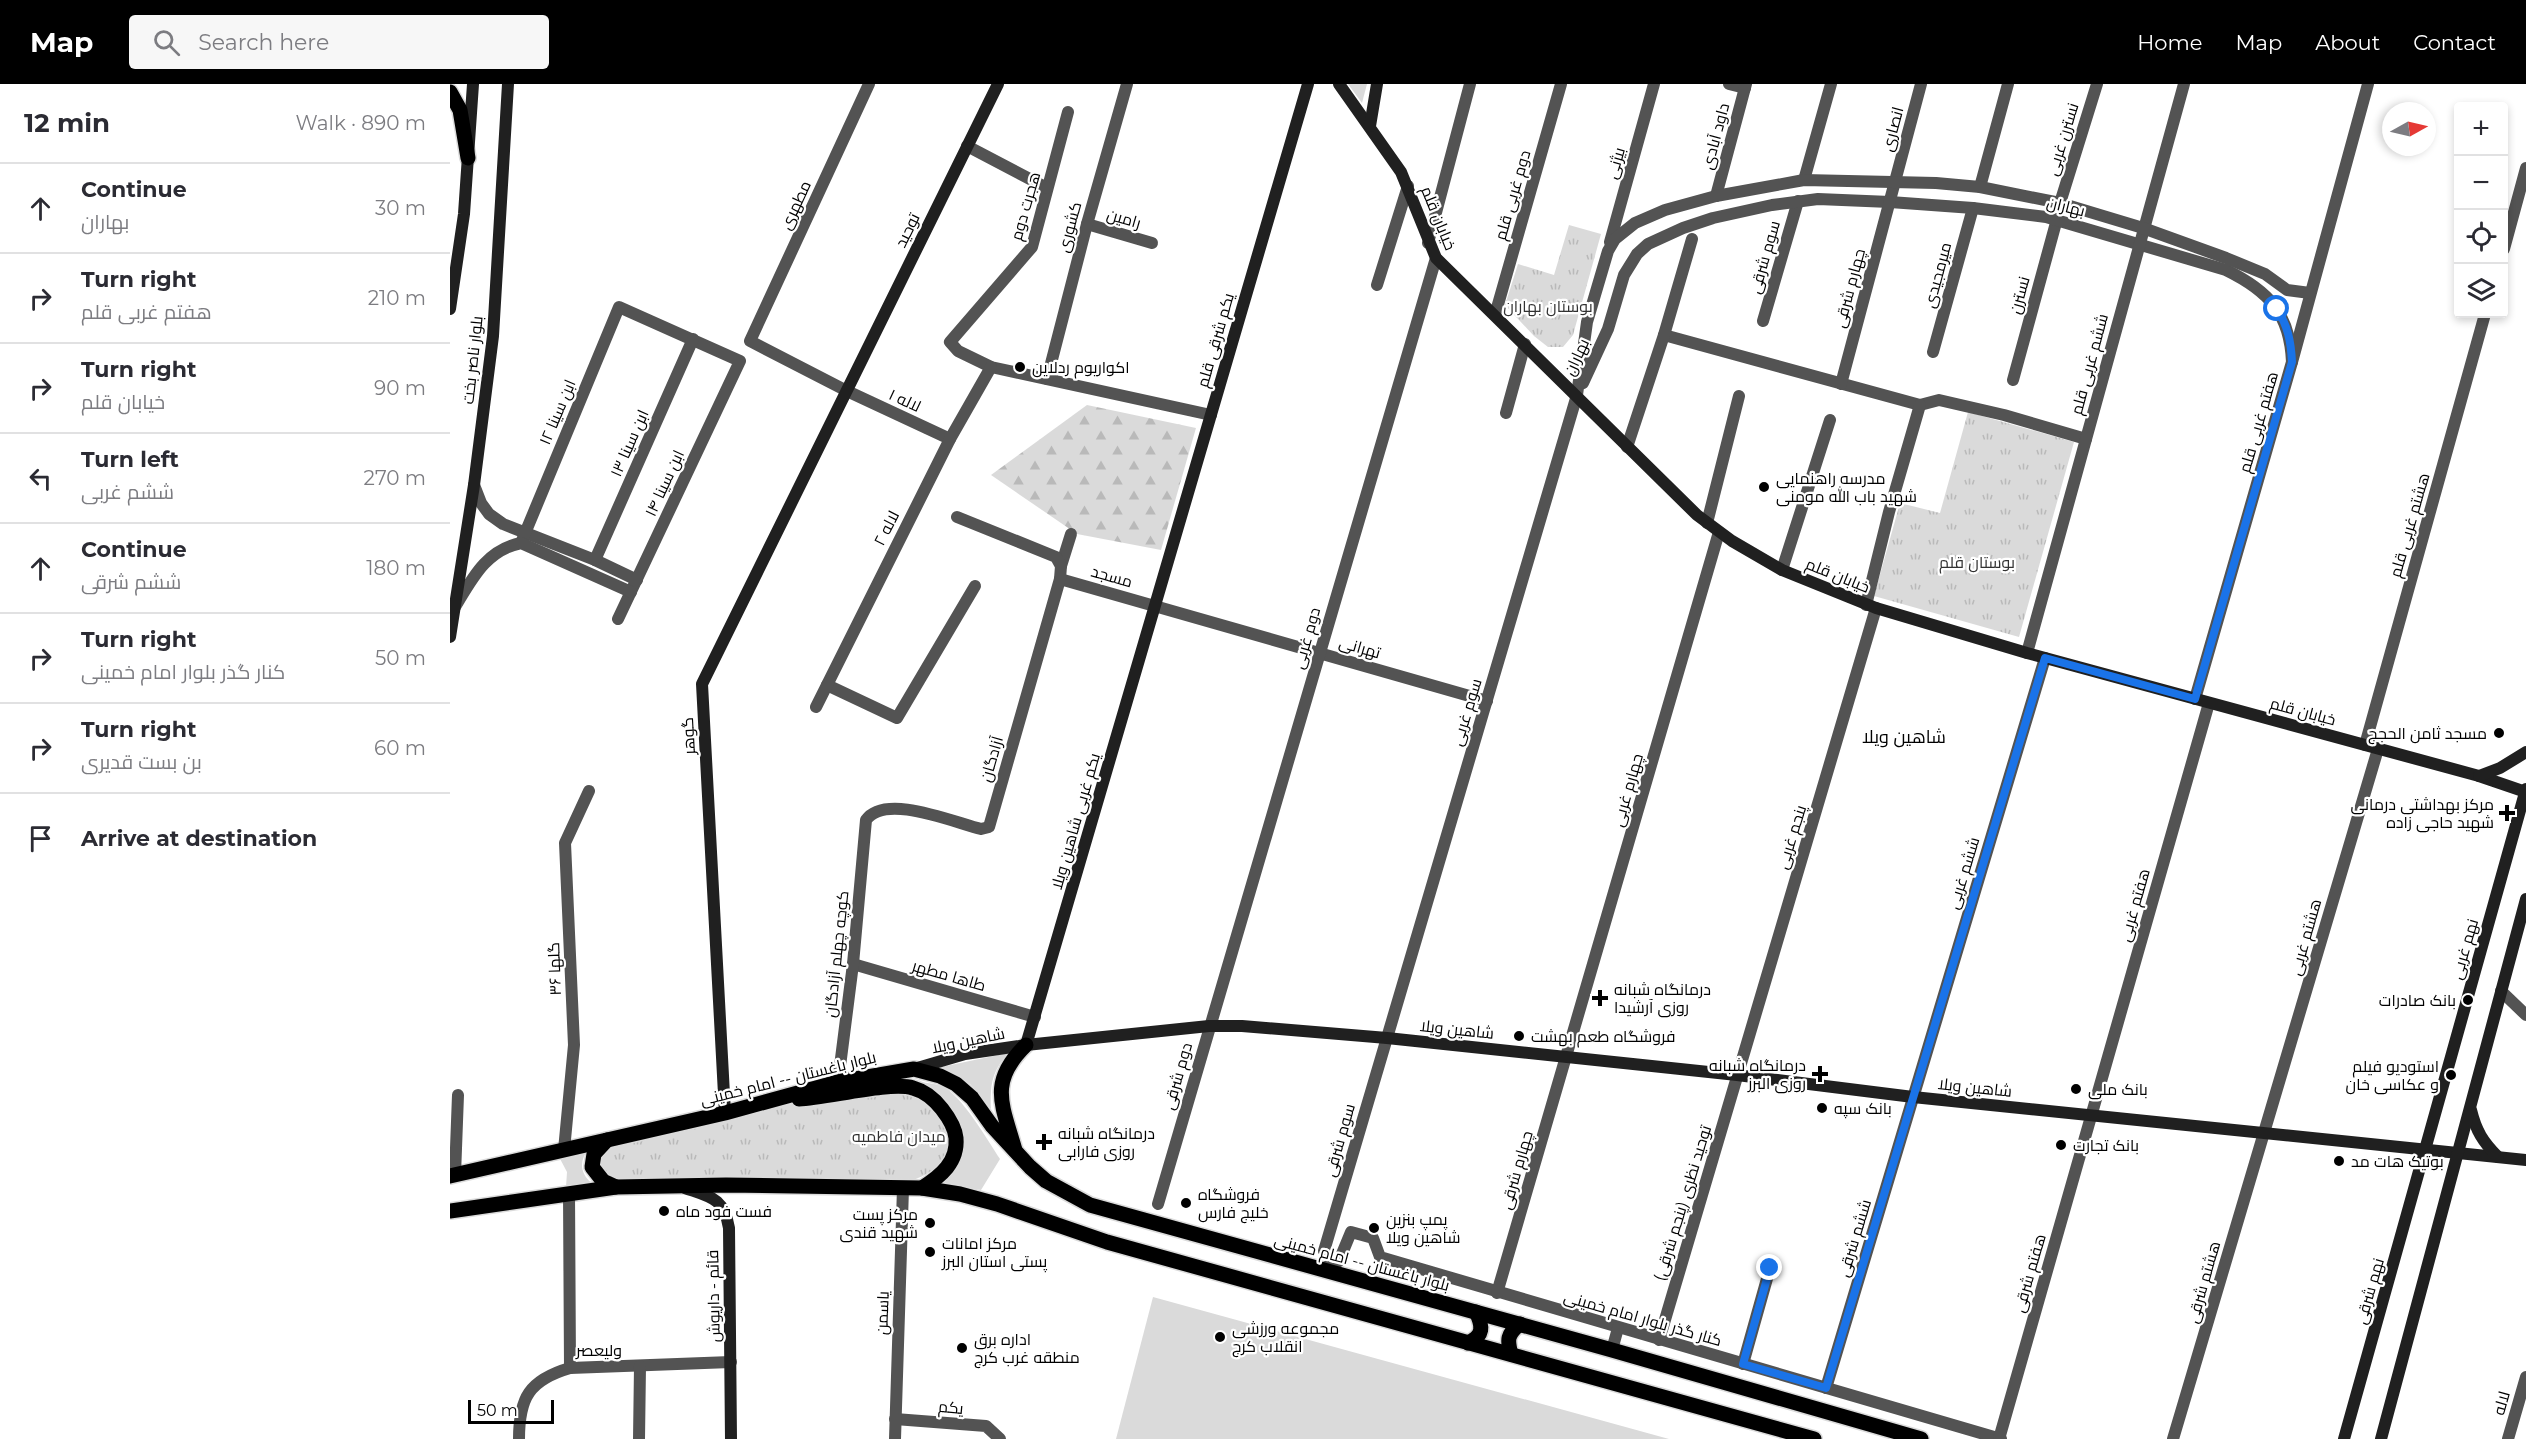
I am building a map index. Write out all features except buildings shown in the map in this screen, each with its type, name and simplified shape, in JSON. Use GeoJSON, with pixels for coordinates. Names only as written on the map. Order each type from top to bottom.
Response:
{"type":"FeatureCollection","features":[{"type":"Feature","properties":{"kind":"main road"},"geometry":{"type":"LineString","coordinates":[[450,92],[460,110],[468,158]]}},
{"type":"Feature","properties":{"kind":"main road"},"geometry":{"type":"LineString","coordinates":[[1016,1153],[1003,1108],[1001,1087],[1005,1070],[1026,1045]]}},
{"type":"Feature","properties":{"kind":"main road","name":"بلوار باغستان -- امام خمینی"},"geometry":{"type":"LineString","coordinates":[[452,1174],[725,1113],[838,1082],[914,1069],[940,1076],[956,1084],[972,1098],[992,1126],[1016,1153],[1046,1181],[1090,1205],[1520,1324],[1921,1439]]}},
{"type":"Feature","properties":{"kind":"main road"},"geometry":{"type":"LineString","coordinates":[[772,1100],[819,1098],[899,1086],[914,1088],[928,1096],[950,1119],[956,1135],[957,1149],[952,1161],[939,1178],[922,1188]]}},
{"type":"Feature","properties":{"kind":"main road"},"geometry":{"type":"LineString","coordinates":[[608,1140],[594,1154],[592,1167],[603,1182],[616,1187]]}},
{"type":"Feature","properties":{"kind":"main road"},"geometry":{"type":"LineString","coordinates":[[452,1213],[616,1187],[675,1185],[922,1188],[989,1201],[1107,1242],[1814,1439]]}},
{"type":"Feature","properties":{"kind":"main road"},"geometry":{"type":"LineString","coordinates":[[1468,1343],[1477,1339],[1481,1331],[1482,1324],[1476,1312]]}},
{"type":"Feature","properties":{"kind":"main road"},"geometry":{"type":"LineString","coordinates":[[1511,1354],[1508,1337],[1510,1332],[1520,1324]]}},
{"type":"Feature","properties":{"kind":"street","name":"بلوار ناصر بخت"},"geometry":{"type":"LineString","coordinates":[[450,309],[464,214],[473,84]]}},
{"type":"Feature","properties":{"kind":"street","name":"بلوار ناصر بخت"},"geometry":{"type":"LineString","coordinates":[[450,637],[474,485],[493,336],[508,84]]}},
{"type":"Feature","properties":{"kind":"street","name":"مطهری"},"geometry":{"type":"LineString","coordinates":[[750,341],[868,84]]}},
{"type":"Feature","properties":{"kind":"street","name":"توحید"},"geometry":{"type":"LineString","coordinates":[[847,391],[998,84]]}},
{"type":"Feature","properties":{"kind":"street","name":"کشوری"},"geometry":{"type":"LineString","coordinates":[[1047,379],[1126,84]]}},
{"type":"Feature","properties":{"kind":"street","name":"یکم شرقی قلم"},"geometry":{"type":"LineString","coordinates":[[1155,606],[1308,84]]}},
{"type":"Feature","properties":{"kind":"street","name":"خیابان قلم"},"geometry":{"type":"LineString","coordinates":[[1339,84],[1370,126],[1408,186],[1428,243],[1436,258],[1707,523],[1782,570],[1871,606],[2027,653],[2526,790]]}},
{"type":"Feature","properties":{"kind":"street"},"geometry":{"type":"LineString","coordinates":[[1370,126],[1377,84]]}},
{"type":"Feature","properties":{"kind":"street"},"geometry":{"type":"LineString","coordinates":[[1428,243],[1470,84]]}},
{"type":"Feature","properties":{"kind":"street","name":"دوم غربی قلم"},"geometry":{"type":"LineString","coordinates":[[1495,315],[1561,84]]}},
{"type":"Feature","properties":{"kind":"street","name":"بیژنی"},"geometry":{"type":"LineString","coordinates":[[1608,251],[1654,84]]}},
{"type":"Feature","properties":{"kind":"street"},"geometry":{"type":"LineString","coordinates":[[1729,84],[1746,86]]}},
{"type":"Feature","properties":{"kind":"street"},"geometry":{"type":"LineString","coordinates":[[1804,180],[1831,84]]}},
{"type":"Feature","properties":{"kind":"street","name":"انصاری"},"geometry":{"type":"LineString","coordinates":[[1890,202],[1922,84]]}},
{"type":"Feature","properties":{"kind":"street"},"geometry":{"type":"LineString","coordinates":[[1980,187],[2008,84]]}},
{"type":"Feature","properties":{"kind":"street","name":"نسترن غربی"},"geometry":{"type":"LineString","coordinates":[[2060,203],[2097,84]]}},
{"type":"Feature","properties":{"kind":"street","name":"ششم غربی قلم"},"geometry":{"type":"LineString","coordinates":[[2027,653],[2184,84]]}},
{"type":"Feature","properties":{"kind":"street","name":"هفتم غربی قلم"},"geometry":{"type":"LineString","coordinates":[[2195,699],[2292,362],[2368,84]]}},
{"type":"Feature","properties":{"kind":"street","name":"داود آبادی"},"geometry":{"type":"LineString","coordinates":[[1716,196],[1746,86]]}},
{"type":"Feature","properties":{"kind":"street","name":"هجرت دوم"},"geometry":{"type":"LineString","coordinates":[[991,367],[957,351],[953,347],[951,338],[1032,247],[1068,112]]}},
{"type":"Feature","properties":{"kind":"street"},"geometry":{"type":"LineString","coordinates":[[967,146],[1047,188]]}},
{"type":"Feature","properties":{"kind":"street"},"geometry":{"type":"LineString","coordinates":[[2508,234],[2526,168]]}},
{"type":"Feature","properties":{"kind":"street","name":"بهاران"},"geometry":{"type":"LineString","coordinates":[[1577,395],[1587,322],[1608,251],[1623,232],[1648,217],[1716,196],[1804,180],[1980,187],[2060,203],[2144,228],[2253,268],[2287,290],[2310,293]]}},
{"type":"Feature","properties":{"kind":"street"},"geometry":{"type":"LineString","coordinates":[[1377,285],[1408,186]]}},
{"type":"Feature","properties":{"kind":"street","name":"بهاران"},"geometry":{"type":"LineString","coordinates":[[1577,395],[1608,329],[1630,262],[1648,244],[1673,232],[1713,218],[1798,201],[1890,202],[1973,208],[2057,219],[2226,270],[2247,281],[2266,296],[2286,322],[2292,362]]}},
{"type":"Feature","properties":{"kind":"street","name":"سوم شرقی"},"geometry":{"type":"LineString","coordinates":[[1763,321],[1798,201]]}},
{"type":"Feature","properties":{"kind":"street","name":"چهارم شرقی"},"geometry":{"type":"LineString","coordinates":[[1841,384],[1890,202]]}},
{"type":"Feature","properties":{"kind":"street","name":"میرمجیدی"},"geometry":{"type":"LineString","coordinates":[[1933,352],[1973,208]]}},
{"type":"Feature","properties":{"kind":"street","name":"نسترن"},"geometry":{"type":"LineString","coordinates":[[2013,380],[2057,219]]}},
{"type":"Feature","properties":{"kind":"street","name":"رامین"},"geometry":{"type":"LineString","coordinates":[[1087,224],[1152,243]]}},
{"type":"Feature","properties":{"kind":"street"},"geometry":{"type":"LineString","coordinates":[[1627,447],[1664,335],[1692,239]]}},
{"type":"Feature","properties":{"kind":"street","name":"دوم غربی"},"geometry":{"type":"LineString","coordinates":[[1209,1026],[1436,258]]}},
{"type":"Feature","properties":{"kind":"street","name":"ابن سینا ۱۲"},"geometry":{"type":"LineString","coordinates":[[523,537],[620,307],[693,339]]}},
{"type":"Feature","properties":{"kind":"street","name":"هشتم غربی قلم"},"geometry":{"type":"LineString","coordinates":[[2365,746],[2484,318]]}},
{"type":"Feature","properties":{"kind":"street"},"geometry":{"type":"LineString","coordinates":[[1587,322],[1589,330],[1596,335],[1608,329]]}},
{"type":"Feature","properties":{"kind":"street"},"geometry":{"type":"LineString","coordinates":[[1664,335],[1920,405],[1939,400],[2086,439]]}},
{"type":"Feature","properties":{"kind":"street","name":"ابن سینا ۱۴"},"geometry":{"type":"LineString","coordinates":[[618,619],[740,361],[693,339]]}},
{"type":"Feature","properties":{"kind":"street","name":"ابن سینا ۱۳"},"geometry":{"type":"LineString","coordinates":[[596,560],[693,339]]}},
{"type":"Feature","properties":{"kind":"street","name":"لاله ۱"},"geometry":{"type":"LineString","coordinates":[[750,341],[847,391],[950,439]]}},
{"type":"Feature","properties":{"kind":"street"},"geometry":{"type":"LineString","coordinates":[[1506,413],[1525,344]]}},
{"type":"Feature","properties":{"kind":"street"},"geometry":{"type":"LineString","coordinates":[[991,367],[1211,415]]}},
{"type":"Feature","properties":{"kind":"street","name":"لاله ۲"},"geometry":{"type":"LineString","coordinates":[[816,706],[950,439],[991,367]]}},
{"type":"Feature","properties":{"kind":"street","name":"گوهر"},"geometry":{"type":"LineString","coordinates":[[725,1113],[702,684],[847,391]]}},
{"type":"Feature","properties":{"kind":"street","name":"سوم غربی"},"geometry":{"type":"LineString","coordinates":[[1387,1038],[1577,395]]}},
{"type":"Feature","properties":{"kind":"street"},"geometry":{"type":"LineString","coordinates":[[1707,523],[1739,396]]}},
{"type":"Feature","properties":{"kind":"street"},"geometry":{"type":"LineString","coordinates":[[1871,606],[1889,512],[1920,405]]}},
{"type":"Feature","properties":{"kind":"street"},"geometry":{"type":"LineString","coordinates":[[1782,570],[1830,420]]}},
{"type":"Feature","properties":{"kind":"street"},"geometry":{"type":"LineString","coordinates":[[474,485],[481,503],[489,514],[503,524],[523,537],[631,592]]}},
{"type":"Feature","properties":{"kind":"street"},"geometry":{"type":"LineString","coordinates":[[957,518],[1059,567]]}},
{"type":"Feature","properties":{"kind":"street","name":"چهارم غربی"},"geometry":{"type":"LineString","coordinates":[[1566,1057],[1719,532]]}},
{"type":"Feature","properties":{"kind":"street","name":"آزادگان"},"geometry":{"type":"LineString","coordinates":[[864,829],[866,820],[873,812],[893,807],[981,829],[989,827],[1059,567],[1071,534]]}},
{"type":"Feature","properties":{"kind":"street"},"geometry":{"type":"LineString","coordinates":[[454,608],[479,569],[492,555],[523,537],[596,560],[637,580]]}},
{"type":"Feature","properties":{"kind":"street","name":"مسجد"},"geometry":{"type":"LineString","coordinates":[[1059,567],[1155,606]]}},
{"type":"Feature","properties":{"kind":"street"},"geometry":{"type":"LineString","coordinates":[[827,685],[897,718],[975,586]]}},
{"type":"Feature","properties":{"kind":"street","name":"تهرانی"},"geometry":{"type":"LineString","coordinates":[[1155,606],[1487,701]]}},
{"type":"Feature","properties":{"kind":"street","name":"یکم غربی شاهین ویلا"},"geometry":{"type":"LineString","coordinates":[[1026,1045],[1155,606]]}},
{"type":"Feature","properties":{"kind":"street","name":"پنجم غربی"},"geometry":{"type":"LineString","coordinates":[[1737,1075],[1871,606]]}},
{"type":"Feature","properties":{"kind":"street","name":"ششم غربی"},"geometry":{"type":"LineString","coordinates":[[1913,1097],[2045,658]]}},
{"type":"Feature","properties":{"kind":"street","name":"هفتم غربی"},"geometry":{"type":"LineString","coordinates":[[2091,1116],[2209,703]]}},
{"type":"Feature","properties":{"kind":"street","name":"هشتم غربی"},"geometry":{"type":"LineString","coordinates":[[2264,1134],[2378,749]]}},
{"type":"Feature","properties":{"kind":"street"},"geometry":{"type":"LineString","coordinates":[[2479,776],[2500,768],[2526,752]]}},
{"type":"Feature","properties":{"kind":"street","name":"نهم غربی"},"geometry":{"type":"LineString","coordinates":[[2425,1151],[2526,790]]}},
{"type":"Feature","properties":{"kind":"street","name":"۳۶ گلها"},"geometry":{"type":"LineString","coordinates":[[564,1150],[574,1045],[566,843],[589,791]]}},
{"type":"Feature","properties":{"kind":"street","name":"کوچه چهلم آزادگان"},"geometry":{"type":"LineString","coordinates":[[838,1082],[854,964],[864,829]]}},
{"type":"Feature","properties":{"kind":"street"},"geometry":{"type":"LineString","coordinates":[[2381,1439],[2525,903]]}},
{"type":"Feature","properties":{"kind":"street","name":"طاها مطهر"},"geometry":{"type":"LineString","coordinates":[[854,964],[1035,1017]]}},
{"type":"Feature","properties":{"kind":"street"},"geometry":{"type":"LineString","coordinates":[[2501,991],[2526,1015]]}},
{"type":"Feature","properties":{"kind":"street","name":"شاهین ویلا"},"geometry":{"type":"LineString","coordinates":[[914,1069],[965,1054],[1026,1045],[1209,1026],[1387,1038],[1737,1075],[1913,1097],[2457,1155],[2526,1160]]}},
{"type":"Feature","properties":{"kind":"street","name":"دوم شرقی"},"geometry":{"type":"LineString","coordinates":[[1158,1204],[1209,1026]]}},
{"type":"Feature","properties":{"kind":"street","name":"سوم شرقی"},"geometry":{"type":"LineString","coordinates":[[1324,1251],[1387,1038]]}},
{"type":"Feature","properties":{"kind":"street","name":"چهارم شرقی"},"geometry":{"type":"LineString","coordinates":[[1497,1293],[1566,1057]]}},
{"type":"Feature","properties":{"kind":"street","name":"توحید نظری (پنجم شرقی)"},"geometry":{"type":"LineString","coordinates":[[1659,1340],[1737,1075]]}},
{"type":"Feature","properties":{"kind":"street"},"geometry":{"type":"LineString","coordinates":[[452,1174],[458,1095]]}},
{"type":"Feature","properties":{"kind":"street","name":"ششم شرقی"},"geometry":{"type":"LineString","coordinates":[[1826,1388],[1913,1097]]}},
{"type":"Feature","properties":{"kind":"street"},"geometry":{"type":"LineString","coordinates":[[2470,1107],[2475,1129],[2484,1144],[2498,1157]]}},
{"type":"Feature","properties":{"kind":"street","name":"هفتم شرقی"},"geometry":{"type":"LineString","coordinates":[[2000,1439],[2091,1116]]}},
{"type":"Feature","properties":{"kind":"street","name":"هشتم شرقی"},"geometry":{"type":"LineString","coordinates":[[2173,1439],[2264,1134]]}},
{"type":"Feature","properties":{"kind":"street","name":"نهم شرقی"},"geometry":{"type":"LineString","coordinates":[[2344,1439],[2425,1151]]}},
{"type":"Feature","properties":{"kind":"street","name":"قائم - داریوش"},"geometry":{"type":"LineString","coordinates":[[675,1185],[712,1197],[721,1204],[727,1214],[731,1439]]}},
{"type":"Feature","properties":{"kind":"street","name":"یاسمن"},"geometry":{"type":"LineString","coordinates":[[895,1439],[903,1188]]}},
{"type":"Feature","properties":{"kind":"street","name":"ولیعصر"},"geometry":{"type":"LineString","coordinates":[[569,1193],[570,1368],[730,1362]]}},
{"type":"Feature","properties":{"kind":"street","name":"کنار گذر بلوار امام خمینی"},"geometry":{"type":"LineString","coordinates":[[1320,1270],[1339,1261],[1351,1232],[1373,1239],[1380,1257],[2000,1439]]}},
{"type":"Feature","properties":{"kind":"street"},"geometry":{"type":"LineString","coordinates":[[1743,1364],[1770,1268]]}},
{"type":"Feature","properties":{"kind":"street"},"geometry":{"type":"LineString","coordinates":[[1612,1350],[1618,1328]]}},
{"type":"Feature","properties":{"kind":"street"},"geometry":{"type":"LineString","coordinates":[[639,1366],[639,1439]]}},
{"type":"Feature","properties":{"kind":"street"},"geometry":{"type":"LineString","coordinates":[[519,1439],[519,1413],[531,1389],[550,1374],[570,1368]]}},
{"type":"Feature","properties":{"kind":"street","name":"لاله"},"geometry":{"type":"LineString","coordinates":[[2508,1439],[2526,1377]]}},
{"type":"Feature","properties":{"kind":"street","name":"یکم"},"geometry":{"type":"LineString","coordinates":[[895,1419],[986,1426],[1000,1439]]}},
{"type":"Feature","properties":{"kind":"green space"},"geometry":{"type":"Polygon","coordinates":[[[1348,84],[1367,84],[1362,103],[1348,84]]]}},
{"type":"Feature","properties":{"kind":"green space","name":"بوستان بهاران"},"geometry":{"type":"Polygon","coordinates":[[[1569,225],[1601,234],[1573,335],[1563,347],[1548,347],[1534,336],[1505,305],[1518,264],[1554,275],[1569,225]]]}},
{"type":"Feature","properties":{"kind":"green space"},"geometry":{"type":"Polygon","coordinates":[[[1087,405],[1196,428],[1161,550],[1077,534],[991,475],[1087,405]]]}},
{"type":"Feature","properties":{"kind":"green space","name":"بوستان قلم"},"geometry":{"type":"Polygon","coordinates":[[[1968,412],[2074,442],[2019,637],[1874,596],[1900,503],[1940,513],[1968,412]]]}},
{"type":"Feature","properties":{"kind":"green space"},"geometry":{"type":"Polygon","coordinates":[[[1008,1053],[998,1066],[993,1079],[991,1109],[970,1084],[941,1067],[1008,1053]]]}},
{"type":"Feature","properties":{"kind":"green space"},"geometry":{"type":"Polygon","coordinates":[[[910,1081],[938,1085],[949,1090],[989,1141],[1000,1159],[981,1190],[941,1184],[954,1170],[962,1152],[910,1081]]]}},
{"type":"Feature","properties":{"kind":"green space","name":"میدان فاطمیه"},"geometry":{"type":"Polygon","coordinates":[[[906,1092],[922,1099],[935,1109],[944,1121],[948,1134],[948,1148],[942,1160],[931,1171],[913,1180],[616,1179],[600,1173],[598,1156],[609,1146],[773,1106],[906,1092]]]}},
{"type":"Feature","properties":{"kind":"green space"},"geometry":{"type":"Polygon","coordinates":[[[588,1149],[582,1168],[585,1176],[593,1184],[566,1187],[567,1172],[558,1155],[588,1149]]]}},
{"type":"Feature","properties":{"kind":"green space","name":"مجموعه ورزشی انقلاب کرج"},"geometry":{"type":"Polygon","coordinates":[[[1153,1297],[1669,1439],[1116,1439],[1153,1297]]]}},
{"type":"Feature","properties":{"kind":"place","name":"اکواریوم ردلاین"},"geometry":{"type":"Point","coordinates":[1020,367]}},
{"type":"Feature","properties":{"kind":"place","name":"مدرسه راهنمایی شهید باب الله مومنی"},"geometry":{"type":"Point","coordinates":[1764,487]}},
{"type":"Feature","properties":{"kind":"place","name":"مسجد ثامن الحجج"},"geometry":{"type":"Point","coordinates":[2499,733]}},
{"type":"Feature","properties":{"kind":"place","name":"مرکز بهداشتی درمانی شهید حاجی زاده"},"geometry":{"type":"Point","coordinates":[2507,813]}},
{"type":"Feature","properties":{"kind":"place","name":"درمانگاه شبانه روزی آرشیدا"},"geometry":{"type":"Point","coordinates":[1600,998]}},
{"type":"Feature","properties":{"kind":"place","name":"بانک صادرات"},"geometry":{"type":"Point","coordinates":[2468,1000]}},
{"type":"Feature","properties":{"kind":"place","name":"فروشگاه طعم بهشت"},"geometry":{"type":"Point","coordinates":[1519,1036]}},
{"type":"Feature","properties":{"kind":"place","name":"درمانگاه شبانه روزی البرز"},"geometry":{"type":"Point","coordinates":[1820,1074]}},
{"type":"Feature","properties":{"kind":"place","name":"استودیو فیلم و عکاسی خان"},"geometry":{"type":"Point","coordinates":[2451,1075]}},
{"type":"Feature","properties":{"kind":"place","name":"بانک ملی"},"geometry":{"type":"Point","coordinates":[2076,1089]}},
{"type":"Feature","properties":{"kind":"place","name":"بانک سپه"},"geometry":{"type":"Point","coordinates":[1822,1108]}},
{"type":"Feature","properties":{"kind":"place","name":"درمانگاه شبانه روزی فارابی"},"geometry":{"type":"Point","coordinates":[1044,1142]}},
{"type":"Feature","properties":{"kind":"place","name":"بانک تجارت"},"geometry":{"type":"Point","coordinates":[2061,1145]}},
{"type":"Feature","properties":{"kind":"place","name":"بوتیک هات مد"},"geometry":{"type":"Point","coordinates":[2339,1161]}},
{"type":"Feature","properties":{"kind":"place","name":"فروشگاه خلیج فارس"},"geometry":{"type":"Point","coordinates":[1186,1203]}},
{"type":"Feature","properties":{"kind":"place","name":"فست فود ماه"},"geometry":{"type":"Point","coordinates":[664,1211]}},
{"type":"Feature","properties":{"kind":"place","name":"مرکز پست شهید قندی"},"geometry":{"type":"Point","coordinates":[930,1223]}},
{"type":"Feature","properties":{"kind":"place","name":"پمپ بنزین شاهین ویلا"},"geometry":{"type":"Point","coordinates":[1374,1228]}},
{"type":"Feature","properties":{"kind":"place","name":"مرکز امانات پستی استان البرز"},"geometry":{"type":"Point","coordinates":[930,1252]}},
{"type":"Feature","properties":{"kind":"place","name":"مجموعه ورزشی انقلاب کرج"},"geometry":{"type":"Point","coordinates":[1220,1337]}},
{"type":"Feature","properties":{"kind":"place","name":"اداره برق منطقه غرب کرج"},"geometry":{"type":"Point","coordinates":[962,1348]}},
{"type":"Feature","properties":{"kind":"district","name":"شاهین ویلا"},"geometry":{"type":"Point","coordinates":[1904,737]}},
{"type":"Feature","properties":{"kind":"route"},"geometry":{"type":"LineString","coordinates":[[1770,1268],[1743,1364],[1826,1388],[2045,658],[2195,699],[2292,362],[2286,322],[2277,309]]}}]}
